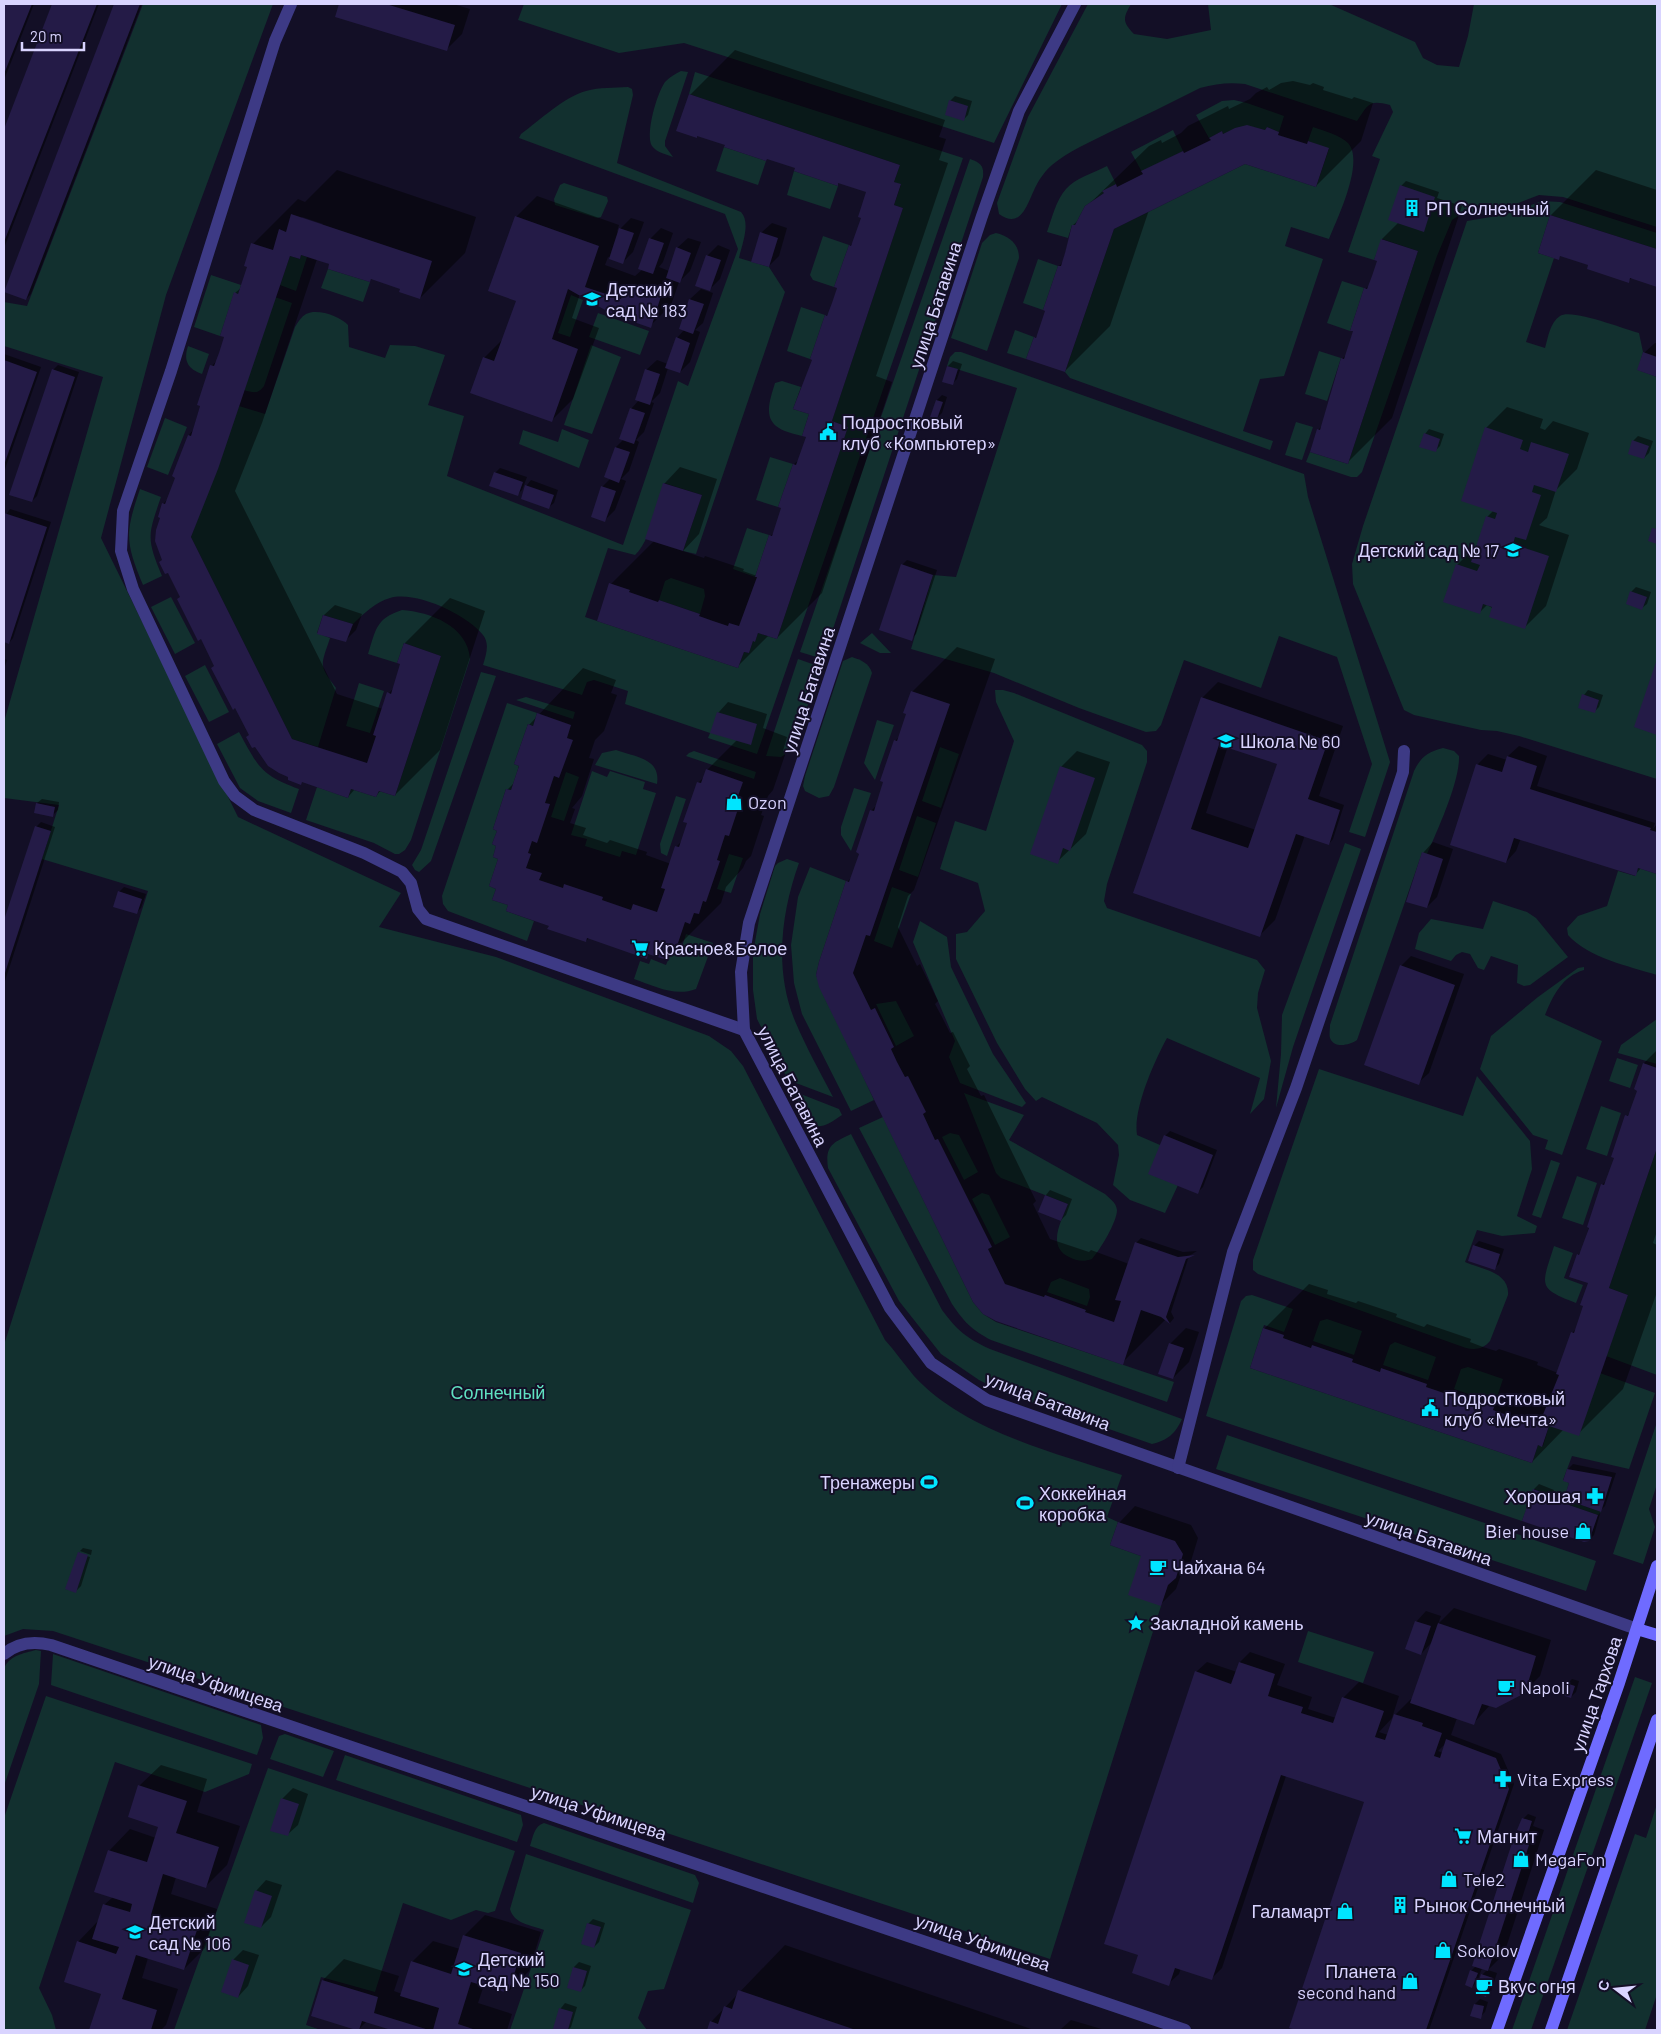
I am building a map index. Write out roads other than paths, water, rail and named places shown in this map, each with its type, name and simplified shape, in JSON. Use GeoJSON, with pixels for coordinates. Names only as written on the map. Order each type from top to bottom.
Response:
{"type":"FeatureCollection","features":[{"type":"Feature","properties":{"kind":"main road","name":"улица Тархова"},"geometry":{"type":"LineString","coordinates":[[1497,2030],[1637,1629],[1657,1566]]}},
{"type":"Feature","properties":{"kind":"main road"},"geometry":{"type":"LineString","coordinates":[[1637,1629],[1657,1635]]}},
{"type":"Feature","properties":{"kind":"main road"},"geometry":{"type":"LineString","coordinates":[[1551,2030],[1657,1720]]}},
{"type":"Feature","properties":{"kind":"street"},"geometry":{"type":"LineString","coordinates":[[291,4],[275,41],[171,371],[123,511],[121,551],[133,589],[224,781],[235,796],[254,810],[364,853],[402,872],[411,883],[418,909],[426,919],[744,1030]]}},
{"type":"Feature","properties":{"kind":"street","name":"улица Батавина"},"geometry":{"type":"LineString","coordinates":[[1075,4],[1020,111],[976,234],[749,923],[741,972],[744,1030],[890,1308],[931,1363],[987,1400],[1637,1629]]}},
{"type":"Feature","properties":{"kind":"street"},"geometry":{"type":"LineString","coordinates":[[1178,1468],[1233,1252],[1296,1088],[1389,815],[1403,772],[1404,750]]}},
{"type":"Feature","properties":{"kind":"street","name":"улица Уфимцева"},"geometry":{"type":"LineString","coordinates":[[4,1654],[24,1643],[38,1642],[51,1645],[352,1749],[712,1868],[1184,2030]]}},
{"type":"Feature","properties":{"kind":"place","name":"РП Солнечный"},"geometry":{"type":"Point","coordinates":[1412,208]}},
{"type":"Feature","properties":{"kind":"place","name":"Детский сад № 183"},"geometry":{"type":"Point","coordinates":[592,299]}},
{"type":"Feature","properties":{"kind":"place","name":"Подростковый клуб «Компьютер»"},"geometry":{"type":"Point","coordinates":[828,432]}},
{"type":"Feature","properties":{"kind":"place","name":"Детский сад № 17"},"geometry":{"type":"Point","coordinates":[1513,550]}},
{"type":"Feature","properties":{"kind":"place","name":"Школа № 60"},"geometry":{"type":"Point","coordinates":[1226,741]}},
{"type":"Feature","properties":{"kind":"place","name":"Ozon"},"geometry":{"type":"Point","coordinates":[734,802]}},
{"type":"Feature","properties":{"kind":"place","name":"Красное&Белое"},"geometry":{"type":"Point","coordinates":[640,948]}},
{"type":"Feature","properties":{"kind":"place","name":"Подростковый клуб «Мечта»"},"geometry":{"type":"Point","coordinates":[1430,1408]}},
{"type":"Feature","properties":{"kind":"place","name":"Тренажеры"},"geometry":{"type":"Point","coordinates":[929,1482]}},
{"type":"Feature","properties":{"kind":"place","name":"Хорошая"},"geometry":{"type":"Point","coordinates":[1595,1496]}},
{"type":"Feature","properties":{"kind":"place","name":"Хоккейная коробка"},"geometry":{"type":"Point","coordinates":[1025,1503]}},
{"type":"Feature","properties":{"kind":"place","name":"Вier house"},"geometry":{"type":"Point","coordinates":[1583,1531]}},
{"type":"Feature","properties":{"kind":"place","name":"Чайхана 64"},"geometry":{"type":"Point","coordinates":[1158,1567]}},
{"type":"Feature","properties":{"kind":"place","name":"Закладной камень"},"geometry":{"type":"Point","coordinates":[1136,1623]}},
{"type":"Feature","properties":{"kind":"place","name":"Napoli"},"geometry":{"type":"Point","coordinates":[1506,1687]}},
{"type":"Feature","properties":{"kind":"place","name":"Vita Express"},"geometry":{"type":"Point","coordinates":[1503,1779]}},
{"type":"Feature","properties":{"kind":"place","name":"Магнит"},"geometry":{"type":"Point","coordinates":[1463,1836]}},
{"type":"Feature","properties":{"kind":"place","name":"MegaFon"},"geometry":{"type":"Point","coordinates":[1521,1859]}},
{"type":"Feature","properties":{"kind":"place","name":"Tele2"},"geometry":{"type":"Point","coordinates":[1449,1879]}},
{"type":"Feature","properties":{"kind":"place","name":"Рынок Солнечный"},"geometry":{"type":"Point","coordinates":[1400,1905]}},
{"type":"Feature","properties":{"kind":"place","name":"Галамарт"},"geometry":{"type":"Point","coordinates":[1345,1911]}},
{"type":"Feature","properties":{"kind":"place","name":"Детский сад № 106"},"geometry":{"type":"Point","coordinates":[135,1932]}},
{"type":"Feature","properties":{"kind":"place","name":"Sokolov"},"geometry":{"type":"Point","coordinates":[1443,1950]}},
{"type":"Feature","properties":{"kind":"place","name":"Детский сад № 150"},"geometry":{"type":"Point","coordinates":[464,1969]}},
{"type":"Feature","properties":{"kind":"place","name":"Планета second hand"},"geometry":{"type":"Point","coordinates":[1410,1981]}},
{"type":"Feature","properties":{"kind":"place","name":"Вкус огня"},"geometry":{"type":"Point","coordinates":[1484,1986]}},
{"type":"Feature","properties":{"kind":"park label","name":"Солнечный"},"geometry":{"type":"Point","coordinates":[498,1392]}}]}
